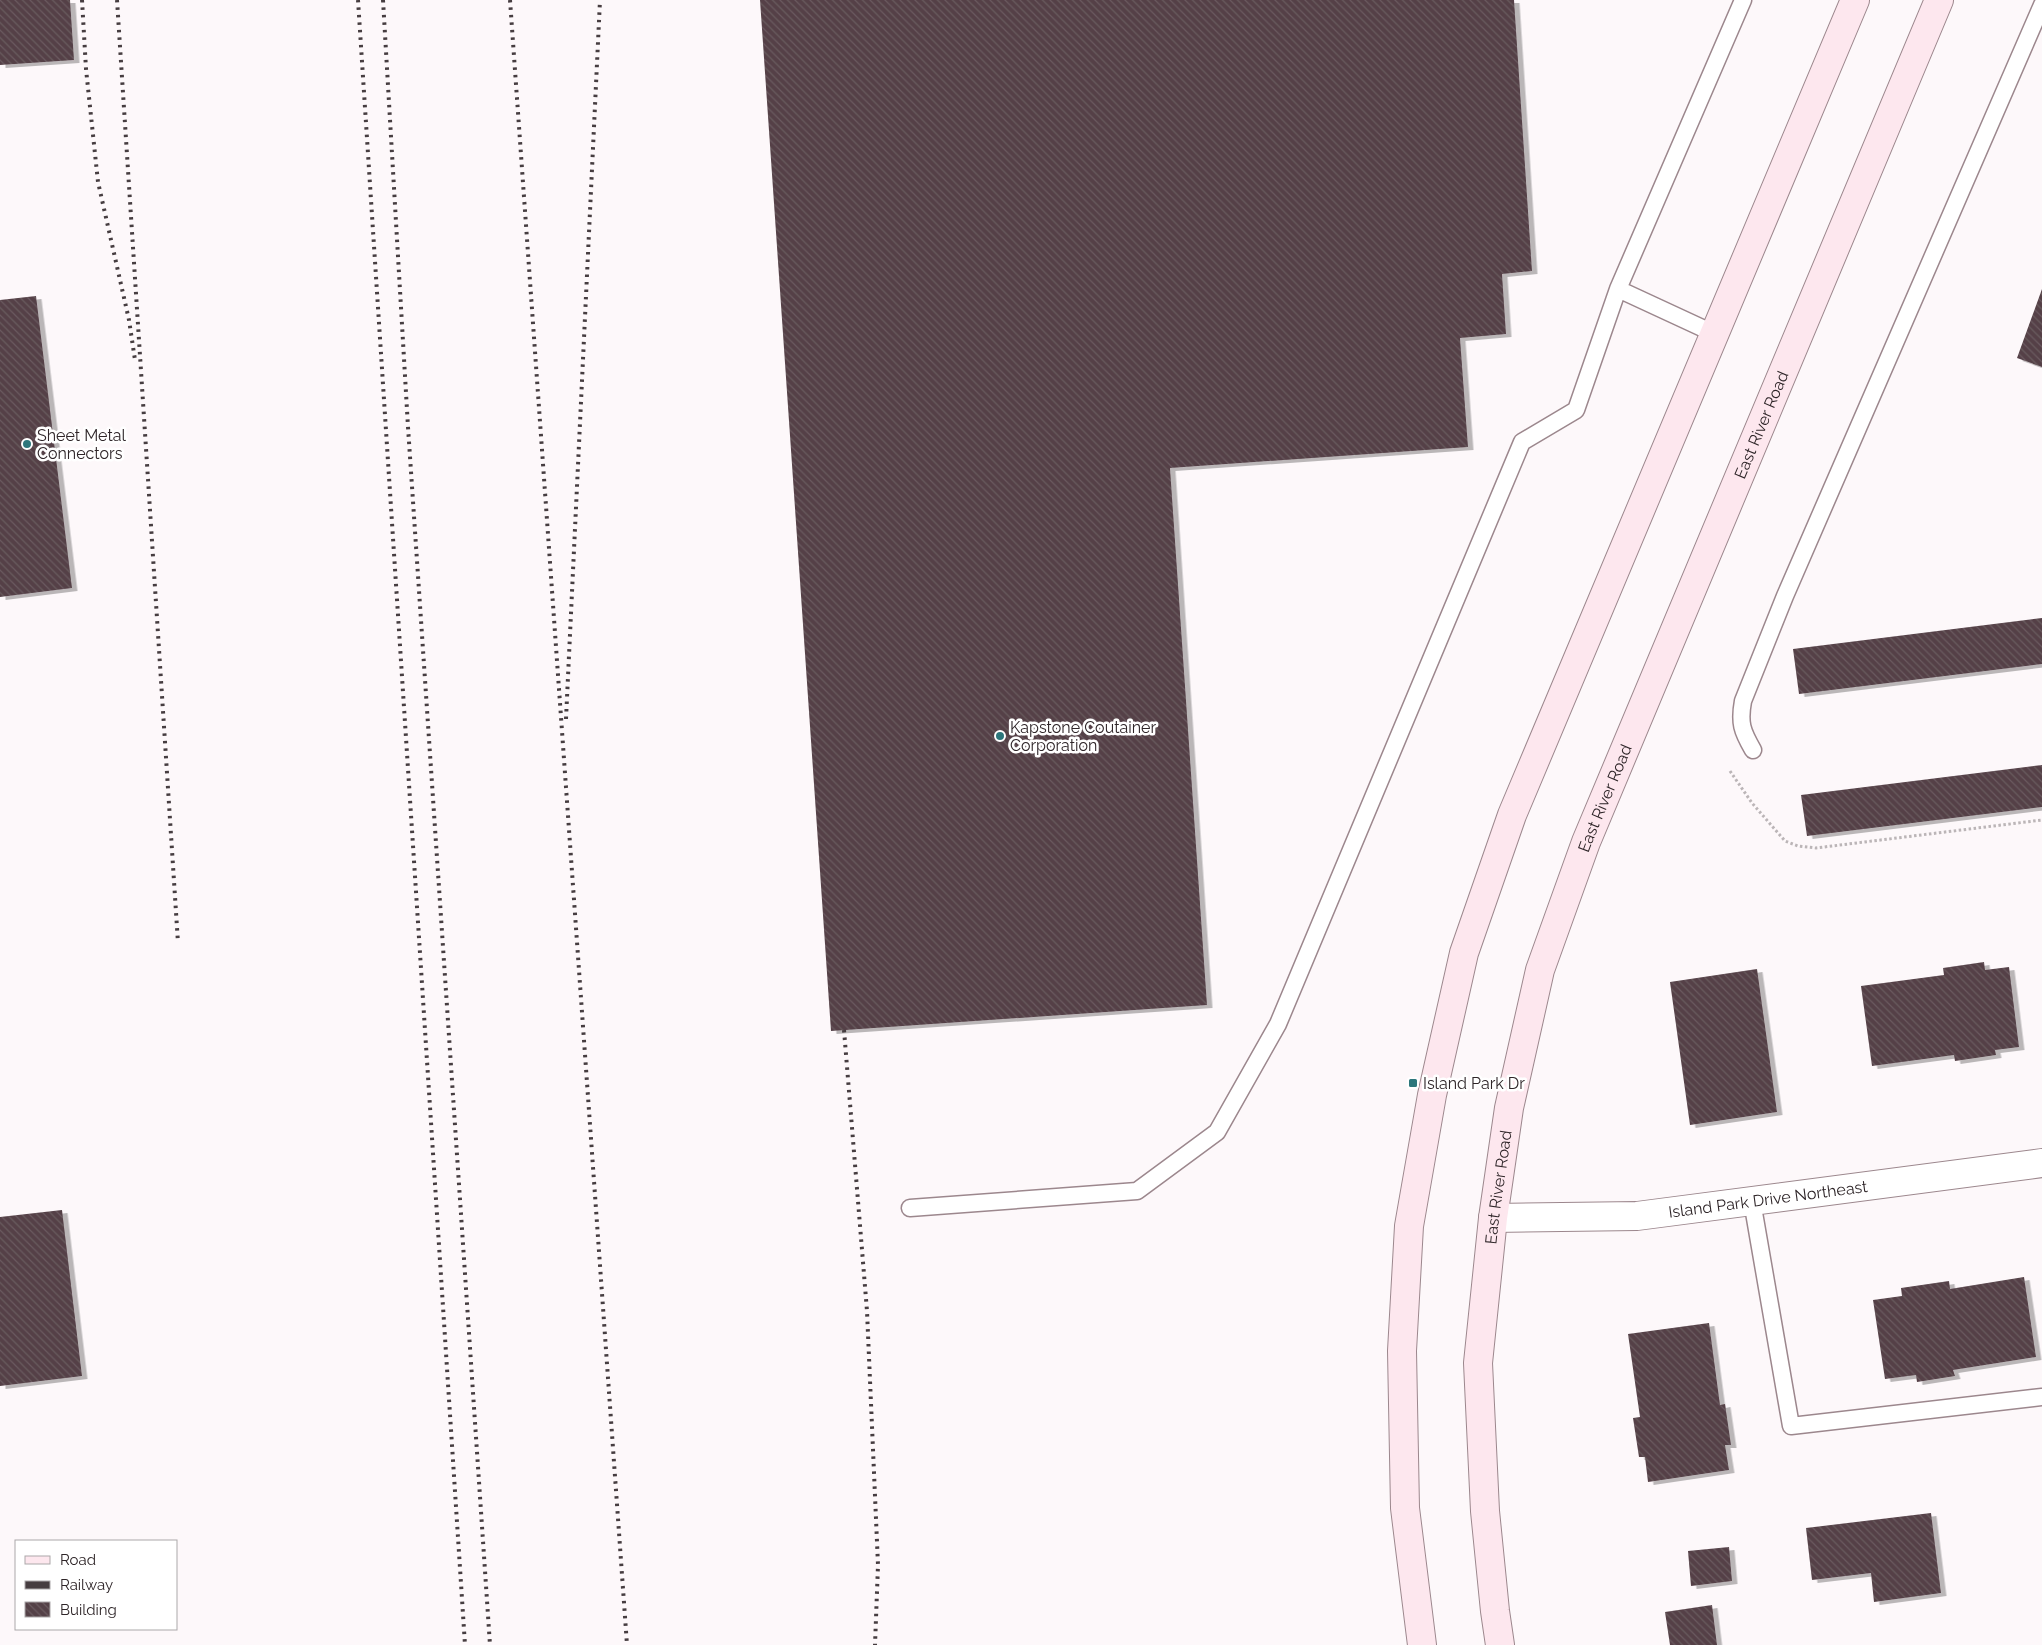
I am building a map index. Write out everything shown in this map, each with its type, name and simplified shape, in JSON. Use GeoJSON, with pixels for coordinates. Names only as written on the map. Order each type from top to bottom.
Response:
{"type":"FeatureCollection","features":[{"type":"Feature","properties":{"kind":"main road"},"geometry":{"type":"LineString","coordinates":[[1422,1645],[1405,1508],[1402,1351],[1409,1226],[1432,1095],[1464,953],[1512,815],[1713,333],[1855,0]]}},
{"type":"Feature","properties":{"kind":"main road","name":"East River Road"},"geometry":{"type":"LineString","coordinates":[[1500,1645],[1485,1510],[1478,1363],[1493,1218],[1509,1108],[1540,970],[1586,842],[1939,0]]}},
{"type":"Feature","properties":{"kind":"street","name":"Island Park Drive Northeast"},"geometry":{"type":"LineString","coordinates":[[1493,1218],[1637,1216],[2042,1163]]}},
{"type":"Feature","properties":{"kind":"lane"},"geometry":{"type":"LineString","coordinates":[[910,1208],[1137,1192],[1217,1132],[1278,1024],[1522,442],[1576,410],[1618,289],[1743,0]]}},
{"type":"Feature","properties":{"kind":"lane"},"geometry":{"type":"LineString","coordinates":[[1753,750],[1745,736],[1740,719],[1743,701],[1785,596],[2042,5]]}},
{"type":"Feature","properties":{"kind":"lane"},"geometry":{"type":"LineString","coordinates":[[1618,289],[1713,333]]}},
{"type":"Feature","properties":{"kind":"lane"},"geometry":{"type":"LineString","coordinates":[[1752,1201],[1792,1426],[2042,1397]]}},
{"type":"Feature","properties":{"kind":"path"},"geometry":{"type":"LineString","coordinates":[[1725,764],[1752,803],[1785,841],[1798,846],[1816,848],[2042,820]]}},
{"type":"Feature","properties":{"kind":"building"},"geometry":{"type":"Polygon","coordinates":[[[0,0],[70,0],[74,60],[0,65],[0,0]]]}},
{"type":"Feature","properties":{"kind":"building","name":"Kapstone Coutainer Corporation"},"geometry":{"type":"Polygon","coordinates":[[[760,0],[1514,0],[1532,271],[1502,274],[1506,334],[1460,338],[1468,447],[1170,468],[1207,1005],[831,1031],[760,0]]]}},
{"type":"Feature","properties":{"kind":"building"},"geometry":{"type":"Polygon","coordinates":[[[2042,289],[2042,367],[2017,358],[2042,289]]]}},
{"type":"Feature","properties":{"kind":"building","name":"Sheet Metal Connectors"},"geometry":{"type":"Polygon","coordinates":[[[36,296],[72,588],[0,597],[0,300],[36,296]]]}},
{"type":"Feature","properties":{"kind":"building"},"geometry":{"type":"Polygon","coordinates":[[[2042,618],[2042,664],[1799,694],[1793,649],[2042,618]]]}},
{"type":"Feature","properties":{"kind":"building"},"geometry":{"type":"Polygon","coordinates":[[[2042,765],[2042,807],[1807,836],[1801,795],[2042,765]]]}},
{"type":"Feature","properties":{"kind":"building"},"geometry":{"type":"Polygon","coordinates":[[[1984,962],[1985,970],[2009,967],[2019,1047],[1995,1050],[1996,1055],[1955,1061],[1954,1055],[1872,1066],[1861,986],[1944,975],[1943,968],[1984,962]]]}},
{"type":"Feature","properties":{"kind":"building"},"geometry":{"type":"Polygon","coordinates":[[[1757,969],[1777,1112],[1690,1125],[1670,982],[1757,969]]]}},
{"type":"Feature","properties":{"kind":"building"},"geometry":{"type":"Polygon","coordinates":[[[62,1210],[82,1376],[0,1386],[0,1217],[62,1210]]]}},
{"type":"Feature","properties":{"kind":"building"},"geometry":{"type":"Polygon","coordinates":[[[2024,1277],[2036,1357],[1953,1370],[1955,1376],[1917,1382],[1916,1375],[1885,1379],[1873,1300],[1902,1296],[1901,1288],[1949,1281],[1950,1289],[2024,1277]]]}},
{"type":"Feature","properties":{"kind":"building"},"geometry":{"type":"Polygon","coordinates":[[[1709,1323],[1720,1405],[1725,1404],[1731,1445],[1725,1445],[1729,1470],[1648,1482],[1645,1457],[1639,1457],[1633,1418],[1640,1417],[1628,1334],[1709,1323]]]}},
{"type":"Feature","properties":{"kind":"building"},"geometry":{"type":"Polygon","coordinates":[[[1931,1513],[1941,1593],[1874,1602],[1871,1573],[1812,1580],[1806,1528],[1931,1513]]]}},
{"type":"Feature","properties":{"kind":"building"},"geometry":{"type":"Polygon","coordinates":[[[1729,1547],[1732,1581],[1691,1586],[1688,1551],[1729,1547]]]}},
{"type":"Feature","properties":{"kind":"building"},"geometry":{"type":"Polygon","coordinates":[[[1712,1605],[1717,1645],[1670,1645],[1665,1612],[1712,1605]]]}},
{"type":"Feature","properties":{"kind":"railway"},"geometry":{"type":"LineString","coordinates":[[82,0],[86,69],[98,182],[129,320],[135,360]]}},
{"type":"Feature","properties":{"kind":"railway"},"geometry":{"type":"LineString","coordinates":[[117,0],[178,943]]}},
{"type":"Feature","properties":{"kind":"railway"},"geometry":{"type":"LineString","coordinates":[[358,0],[465,1645]]}},
{"type":"Feature","properties":{"kind":"railway"},"geometry":{"type":"LineString","coordinates":[[383,0],[408,427],[490,1645]]}},
{"type":"Feature","properties":{"kind":"railway"},"geometry":{"type":"LineString","coordinates":[[510,0],[627,1645]]}},
{"type":"Feature","properties":{"kind":"railway"},"geometry":{"type":"LineString","coordinates":[[566,719],[600,0]]}},
{"type":"Feature","properties":{"kind":"railway"},"geometry":{"type":"LineString","coordinates":[[844,1030],[867,1311],[878,1565],[875,1645]]}},
{"type":"Feature","properties":{"kind":"place","name":"Sheet Metal Connectors"},"geometry":{"type":"Point","coordinates":[27,444]}},
{"type":"Feature","properties":{"kind":"place","name":"Kapstone Coutainer Corporation"},"geometry":{"type":"Point","coordinates":[1000,736]}},
{"type":"Feature","properties":{"kind":"place","name":"Island Park Dr"},"geometry":{"type":"Point","coordinates":[1413,1083]}}]}
